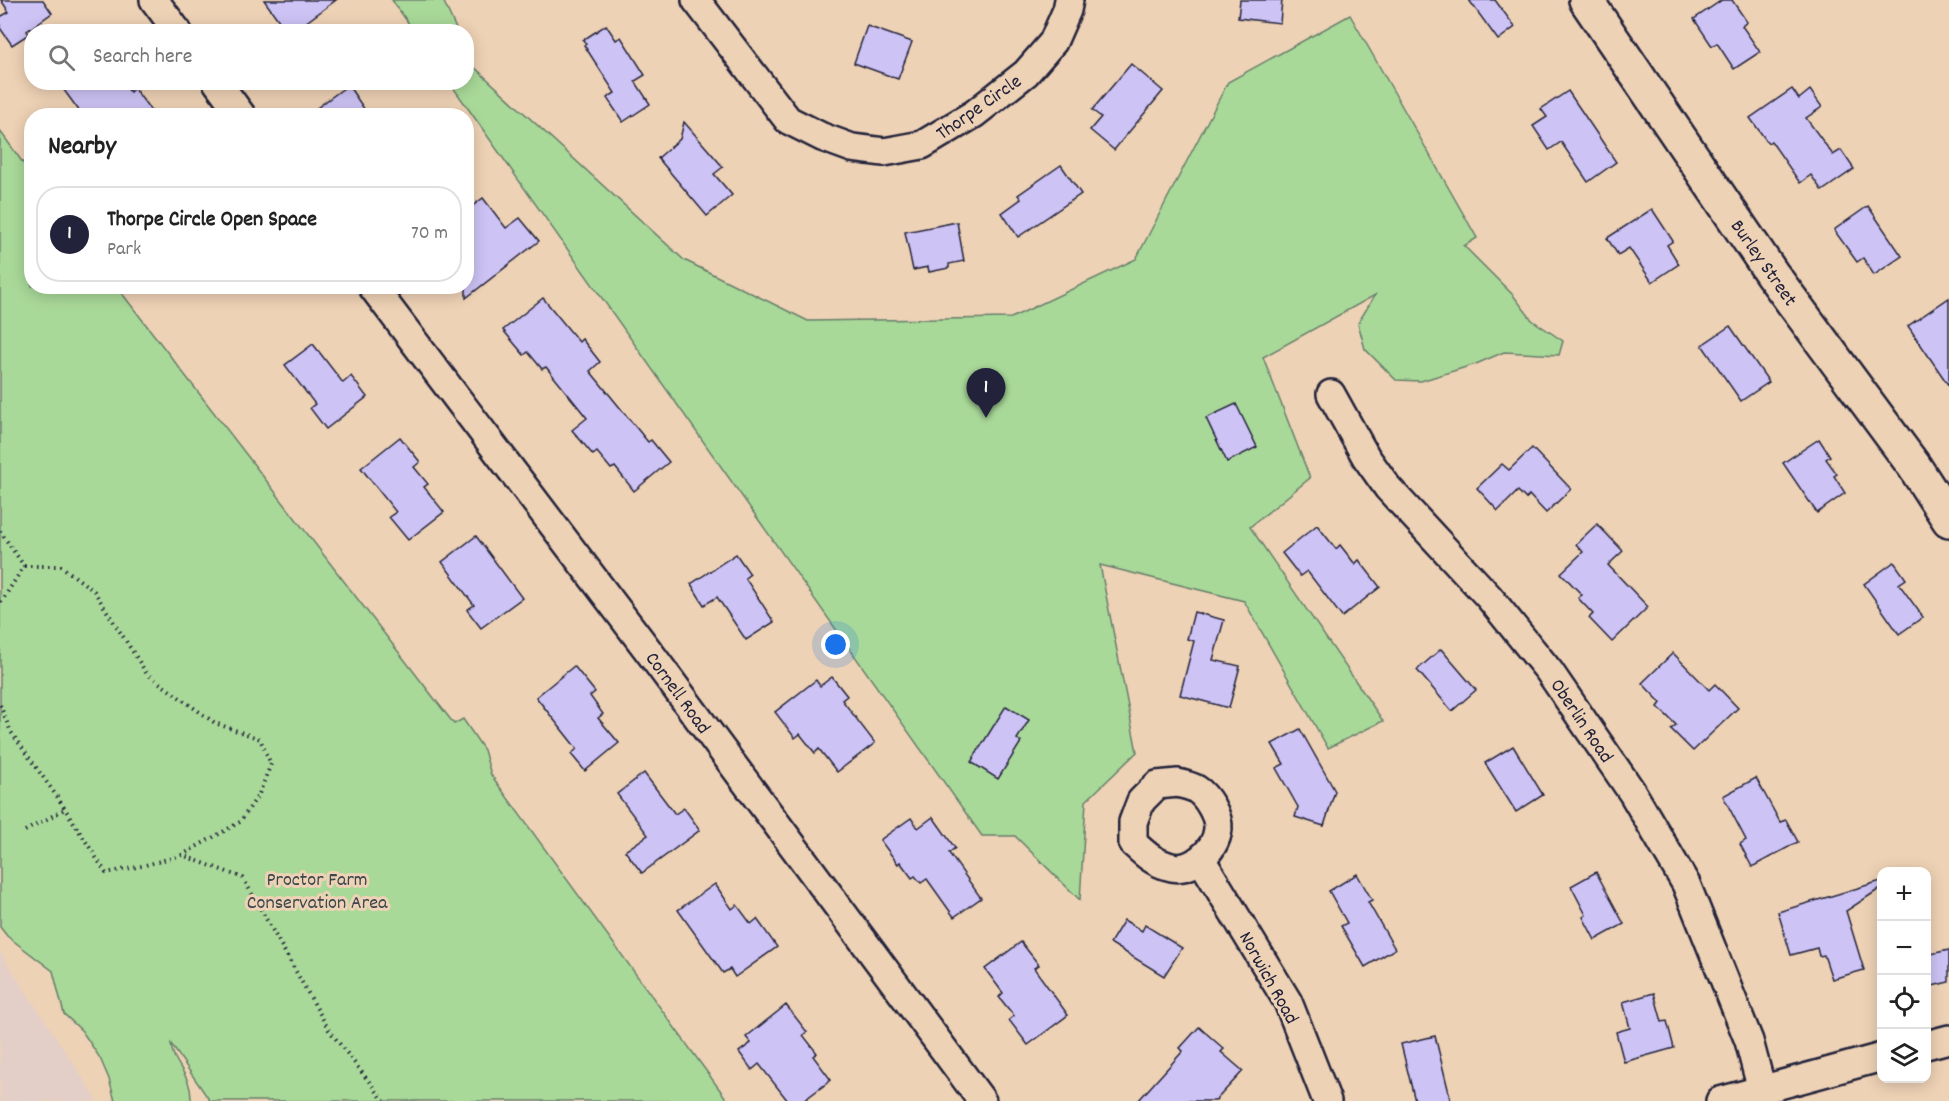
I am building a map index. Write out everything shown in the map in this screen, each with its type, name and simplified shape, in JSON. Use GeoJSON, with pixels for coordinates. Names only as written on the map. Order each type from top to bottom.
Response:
{"type":"FeatureCollection","features":[{"type":"Feature","properties":{"kind":"main road","name":"Burley Street"},"geometry":{"type":"LineString","coordinates":[[1586,0],[1772,274],[1914,466],[1949,520]]}},
{"type":"Feature","properties":{"kind":"street"},"geometry":{"type":"LineString","coordinates":[[154,0],[172,24]]}},
{"type":"Feature","properties":{"kind":"street","name":"Thorpe Circle"},"geometry":{"type":"LineString","coordinates":[[696,0],[788,120],[822,137],[852,148],[884,152],[922,145],[974,114],[1026,73],[1053,42],[1069,0]]}},
{"type":"Feature","properties":{"kind":"street"},"geometry":{"type":"LineString","coordinates":[[223,90],[236,108]]}},
{"type":"Feature","properties":{"kind":"street","name":"Cornell Road"},"geometry":{"type":"LineString","coordinates":[[378,294],[650,653],[982,1101]]}},
{"type":"Feature","properties":{"kind":"street","name":"Oberlin Road"},"geometry":{"type":"LineString","coordinates":[[1331,394],[1366,458],[1383,480],[1489,597],[1549,670],[1632,792],[1686,885],[1749,1041],[1762,1090]]}},
{"type":"Feature","properties":{"kind":"street","name":"Norwich Road"},"geometry":{"type":"LineString","coordinates":[[1201,859],[1288,1002],[1327,1101]]}},
{"type":"Feature","properties":{"kind":"street"},"geometry":{"type":"LineString","coordinates":[[1931,1044],[1949,1039]]}},
{"type":"Feature","properties":{"kind":"street"},"geometry":{"type":"LineString","coordinates":[[1720,1101],[1877,1058]]}},
{"type":"Feature","properties":{"kind":"path"},"geometry":{"type":"LineString","coordinates":[[0,531],[24,566]]}},
{"type":"Feature","properties":{"kind":"path"},"geometry":{"type":"LineString","coordinates":[[0,604],[24,566]]}},
{"type":"Feature","properties":{"kind":"path"},"geometry":{"type":"LineString","coordinates":[[0,705],[11,732],[106,873],[182,855],[240,822],[259,794],[271,764],[260,739],[215,723],[147,674],[94,591],[61,566],[24,566]]}},
{"type":"Feature","properties":{"kind":"path"},"geometry":{"type":"LineString","coordinates":[[25,831],[65,809]]}},
{"type":"Feature","properties":{"kind":"path"},"geometry":{"type":"LineString","coordinates":[[182,855],[243,878],[329,1030],[384,1101]]}},
{"type":"Feature","properties":{"kind":"shaded area"},"geometry":{"type":"Polygon","coordinates":[[[0,952],[98,1101],[0,1101],[0,952]]]}},
{"type":"Feature","properties":{"kind":"green space"},"geometry":{"type":"Polygon","coordinates":[[[392,0],[443,0],[454,24],[409,24],[392,0]]]}},
{"type":"Feature","properties":{"kind":"green space"},"geometry":{"type":"Polygon","coordinates":[[[1350,15],[1477,238],[1464,246],[1513,295],[1532,320],[1563,341],[1559,355],[1504,352],[1476,364],[1421,381],[1396,380],[1365,349],[1358,323],[1375,295],[1263,357],[1310,478],[1250,527],[1383,721],[1328,748],[1244,601],[1100,565],[1137,752],[1086,801],[1080,900],[1015,836],[982,836],[474,117],[474,108],[468,108],[455,90],[474,90],[474,67],[684,260],[808,321],[1011,318],[1136,259],[1228,82],[1350,15]]]}},
{"type":"Feature","properties":{"kind":"green space","name":"Proctor Farm Conservation Area"},"geometry":{"type":"Polygon","coordinates":[[[0,131],[24,164],[24,294],[122,294],[454,724],[463,719],[484,750],[491,775],[728,1101],[210,1101],[171,1044],[172,1052],[189,1083],[191,1101],[115,1101],[100,1058],[82,1031],[64,1014],[53,971],[7,936],[0,927],[0,131]]]}},
{"type":"Feature","properties":{"kind":"building"},"geometry":{"type":"Polygon","coordinates":[[[1,0],[43,0],[52,13],[37,24],[24,24],[24,37],[12,45],[0,28],[0,17],[9,12],[1,0]]]}},
{"type":"Feature","properties":{"kind":"building"},"geometry":{"type":"Polygon","coordinates":[[[264,0],[336,0],[304,24],[281,24],[264,0]]]}},
{"type":"Feature","properties":{"kind":"building"},"geometry":{"type":"Polygon","coordinates":[[[1240,0],[1282,0],[1280,23],[1238,18],[1240,0]]]}},
{"type":"Feature","properties":{"kind":"building"},"geometry":{"type":"Polygon","coordinates":[[[1469,0],[1495,0],[1515,27],[1498,40],[1469,0]]]}},
{"type":"Feature","properties":{"kind":"building"},"geometry":{"type":"Polygon","coordinates":[[[1722,0],[1732,0],[1747,22],[1742,26],[1760,52],[1734,69],[1717,43],[1712,46],[1694,19],[1722,0]]]}},
{"type":"Feature","properties":{"kind":"building"},"geometry":{"type":"Polygon","coordinates":[[[606,25],[616,40],[621,37],[645,75],[635,81],[650,104],[623,122],[607,98],[615,93],[583,40],[606,25]]]}},
{"type":"Feature","properties":{"kind":"building"},"geometry":{"type":"Polygon","coordinates":[[[867,26],[912,42],[898,79],[854,63],[867,26]]]}},
{"type":"Feature","properties":{"kind":"building"},"geometry":{"type":"Polygon","coordinates":[[[1131,64],[1163,91],[1114,150],[1090,130],[1101,117],[1092,110],[1131,64]]]}},
{"type":"Feature","properties":{"kind":"building"},"geometry":{"type":"Polygon","coordinates":[[[1792,89],[1799,99],[1810,90],[1822,107],[1806,118],[1833,155],[1841,150],[1854,169],[1822,191],[1811,175],[1800,183],[1771,141],[1768,143],[1750,118],[1792,89]]]}},
{"type":"Feature","properties":{"kind":"building"},"geometry":{"type":"Polygon","coordinates":[[[64,90],[129,90],[130,92],[136,90],[149,108],[77,108],[64,90]]]}},
{"type":"Feature","properties":{"kind":"building"},"geometry":{"type":"Polygon","coordinates":[[[341,90],[351,90],[364,108],[317,108],[341,90]]]}},
{"type":"Feature","properties":{"kind":"building"},"geometry":{"type":"Polygon","coordinates":[[[1568,91],[1616,162],[1588,182],[1561,142],[1549,150],[1533,126],[1547,117],[1541,109],[1568,91]]]}},
{"type":"Feature","properties":{"kind":"building"},"geometry":{"type":"Polygon","coordinates":[[[684,122],[723,167],[714,174],[732,195],[707,216],[658,158],[680,139],[684,122]]]}},
{"type":"Feature","properties":{"kind":"building"},"geometry":{"type":"Polygon","coordinates":[[[1061,165],[1081,194],[1018,237],[1002,213],[1021,199],[1018,195],[1061,165]]]}},
{"type":"Feature","properties":{"kind":"building"},"geometry":{"type":"Polygon","coordinates":[[[483,198],[506,228],[520,218],[539,241],[474,292],[474,205],[483,198]]]}},
{"type":"Feature","properties":{"kind":"building"},"geometry":{"type":"Polygon","coordinates":[[[1868,206],[1902,256],[1874,275],[1863,258],[1857,262],[1834,230],[1868,206]]]}},
{"type":"Feature","properties":{"kind":"building"},"geometry":{"type":"Polygon","coordinates":[[[1652,209],[1673,241],[1667,245],[1679,264],[1652,282],[1629,248],[1618,255],[1607,238],[1652,209]]]}},
{"type":"Feature","properties":{"kind":"building"},"geometry":{"type":"Polygon","coordinates":[[[957,222],[964,261],[949,264],[949,268],[929,272],[928,267],[913,270],[905,232],[957,222]]]}},
{"type":"Feature","properties":{"kind":"building"},"geometry":{"type":"Polygon","coordinates":[[[543,298],[579,342],[582,339],[600,362],[590,371],[648,442],[651,440],[669,462],[634,491],[615,467],[611,469],[597,452],[593,455],[572,430],[587,418],[546,367],[542,369],[528,352],[524,355],[503,330],[543,298]]]}},
{"type":"Feature","properties":{"kind":"building"},"geometry":{"type":"Polygon","coordinates":[[[1949,298],[1949,386],[1908,326],[1949,298]]]}},
{"type":"Feature","properties":{"kind":"building"},"geometry":{"type":"Polygon","coordinates":[[[1730,326],[1769,382],[1741,401],[1702,345],[1730,326]]]}},
{"type":"Feature","properties":{"kind":"building"},"geometry":{"type":"Polygon","coordinates":[[[313,344],[343,383],[351,376],[367,397],[326,429],[310,408],[315,404],[285,365],[313,344]]]}},
{"type":"Feature","properties":{"kind":"building"},"geometry":{"type":"Polygon","coordinates":[[[1236,404],[1257,447],[1227,462],[1206,418],[1236,404]]]}},
{"type":"Feature","properties":{"kind":"building"},"geometry":{"type":"Polygon","coordinates":[[[400,437],[420,462],[414,467],[428,484],[424,487],[444,512],[408,540],[389,517],[396,512],[361,468],[400,437]]]}},
{"type":"Feature","properties":{"kind":"building"},"geometry":{"type":"Polygon","coordinates":[[[1819,439],[1830,456],[1826,459],[1837,474],[1834,476],[1845,493],[1817,513],[1783,463],[1819,439]]]}},
{"type":"Feature","properties":{"kind":"building"},"geometry":{"type":"Polygon","coordinates":[[[1532,448],[1571,489],[1546,513],[1529,495],[1526,499],[1518,491],[1498,511],[1477,488],[1502,464],[1509,470],[1532,448]]]}},
{"type":"Feature","properties":{"kind":"building"},"geometry":{"type":"Polygon","coordinates":[[[1597,524],[1623,551],[1608,565],[1648,607],[1612,642],[1589,618],[1593,614],[1578,598],[1582,595],[1561,573],[1583,552],[1576,544],[1597,524]]]}},
{"type":"Feature","properties":{"kind":"building"},"geometry":{"type":"Polygon","coordinates":[[[1317,525],[1336,549],[1340,545],[1355,564],[1359,560],[1380,587],[1342,617],[1307,571],[1300,576],[1282,553],[1317,525]]]}},
{"type":"Feature","properties":{"kind":"building"},"geometry":{"type":"Polygon","coordinates":[[[476,536],[522,598],[481,628],[467,610],[474,605],[442,562],[476,536]]]}},
{"type":"Feature","properties":{"kind":"building"},"geometry":{"type":"Polygon","coordinates":[[[736,554],[750,574],[745,578],[774,622],[746,640],[717,597],[704,605],[691,584],[736,554]]]}},
{"type":"Feature","properties":{"kind":"building"},"geometry":{"type":"Polygon","coordinates":[[[1894,562],[1906,579],[1899,584],[1923,617],[1899,634],[1864,584],[1894,562]]]}},
{"type":"Feature","properties":{"kind":"building"},"geometry":{"type":"Polygon","coordinates":[[[1194,612],[1224,620],[1213,660],[1240,666],[1229,708],[1180,695],[1194,641],[1187,639],[1194,612]]]}},
{"type":"Feature","properties":{"kind":"building"},"geometry":{"type":"Polygon","coordinates":[[[1441,649],[1476,690],[1452,711],[1417,670],[1441,649]]]}},
{"type":"Feature","properties":{"kind":"building"},"geometry":{"type":"Polygon","coordinates":[[[1673,653],[1709,690],[1715,684],[1738,708],[1693,751],[1671,729],[1676,725],[1658,707],[1661,703],[1642,683],[1673,653]]]}},
{"type":"Feature","properties":{"kind":"building"},"geometry":{"type":"Polygon","coordinates":[[[574,666],[595,692],[590,696],[603,714],[598,718],[619,743],[585,771],[571,754],[577,749],[536,697],[574,666]]]}},
{"type":"Feature","properties":{"kind":"building"},"geometry":{"type":"Polygon","coordinates":[[[832,677],[847,696],[842,700],[875,743],[837,772],[819,749],[815,753],[800,734],[795,738],[775,712],[816,680],[820,686],[832,677]]]}},
{"type":"Feature","properties":{"kind":"building"},"geometry":{"type":"Polygon","coordinates":[[[1006,706],[1029,720],[1017,739],[1021,742],[998,779],[971,762],[1006,706]]]}},
{"type":"Feature","properties":{"kind":"building"},"geometry":{"type":"Polygon","coordinates":[[[1300,729],[1335,791],[1324,826],[1295,817],[1298,807],[1276,768],[1284,764],[1272,744],[1300,729]]]}},
{"type":"Feature","properties":{"kind":"building"},"geometry":{"type":"Polygon","coordinates":[[[1513,746],[1543,795],[1516,812],[1485,763],[1513,746]]]}},
{"type":"Feature","properties":{"kind":"building"},"geometry":{"type":"Polygon","coordinates":[[[644,773],[675,814],[684,808],[700,830],[642,873],[625,851],[648,835],[617,794],[644,773]]]}},
{"type":"Feature","properties":{"kind":"building"},"geometry":{"type":"Polygon","coordinates":[[[1756,778],[1780,822],[1786,820],[1798,842],[1752,867],[1740,844],[1746,840],[1723,796],[1756,778]]]}},
{"type":"Feature","properties":{"kind":"building"},"geometry":{"type":"Polygon","coordinates":[[[933,817],[955,848],[949,853],[981,898],[954,917],[927,879],[921,883],[915,876],[912,878],[880,840],[911,818],[918,828],[933,817]]]}},
{"type":"Feature","properties":{"kind":"building"},"geometry":{"type":"Polygon","coordinates":[[[1596,872],[1624,924],[1595,940],[1583,917],[1586,915],[1571,886],[1596,872]]]}},
{"type":"Feature","properties":{"kind":"building"},"geometry":{"type":"Polygon","coordinates":[[[1357,874],[1372,900],[1368,902],[1395,949],[1365,967],[1341,926],[1347,923],[1329,891],[1357,874]]]}},
{"type":"Feature","properties":{"kind":"building"},"geometry":{"type":"Polygon","coordinates":[[[1877,882],[1877,891],[1846,911],[1864,970],[1832,979],[1824,955],[1819,956],[1817,948],[1791,955],[1778,912],[1877,882]]]}},
{"type":"Feature","properties":{"kind":"building"},"geometry":{"type":"Polygon","coordinates":[[[715,884],[732,909],[737,905],[751,924],[757,919],[777,947],[735,977],[730,969],[723,973],[678,910],[715,884]]]}},
{"type":"Feature","properties":{"kind":"building"},"geometry":{"type":"Polygon","coordinates":[[[1124,920],[1142,931],[1145,925],[1182,948],[1164,976],[1110,943],[1124,920]]]}},
{"type":"Feature","properties":{"kind":"building"},"geometry":{"type":"Polygon","coordinates":[[[1021,942],[1039,965],[1034,968],[1068,1015],[1028,1045],[1009,1020],[1014,1016],[999,997],[1003,993],[985,969],[1021,942]]]}},
{"type":"Feature","properties":{"kind":"building"},"geometry":{"type":"Polygon","coordinates":[[[1949,950],[1949,982],[1932,986],[1931,954],[1949,950]]]}},
{"type":"Feature","properties":{"kind":"building"},"geometry":{"type":"Polygon","coordinates":[[[1654,993],[1662,1022],[1667,1021],[1674,1048],[1624,1062],[1616,1032],[1630,1028],[1623,1002],[1654,993]]]}},
{"type":"Feature","properties":{"kind":"building"},"geometry":{"type":"Polygon","coordinates":[[[786,1005],[807,1032],[803,1035],[817,1053],[813,1056],[831,1080],[803,1101],[788,1101],[759,1064],[752,1070],[739,1052],[751,1043],[746,1037],[786,1005]]]}},
{"type":"Feature","properties":{"kind":"building"},"geometry":{"type":"Polygon","coordinates":[[[1199,1027],[1224,1049],[1221,1052],[1243,1071],[1215,1101],[1138,1101],[1183,1051],[1180,1048],[1199,1027]]]}},
{"type":"Feature","properties":{"kind":"building"},"geometry":{"type":"Polygon","coordinates":[[[1435,1036],[1451,1101],[1415,1101],[1401,1044],[1435,1036]]]}},
{"type":"Feature","properties":{"kind":"place","name":"Thorpe Circle Open Space"},"geometry":{"type":"Point","coordinates":[986,418]}}]}
